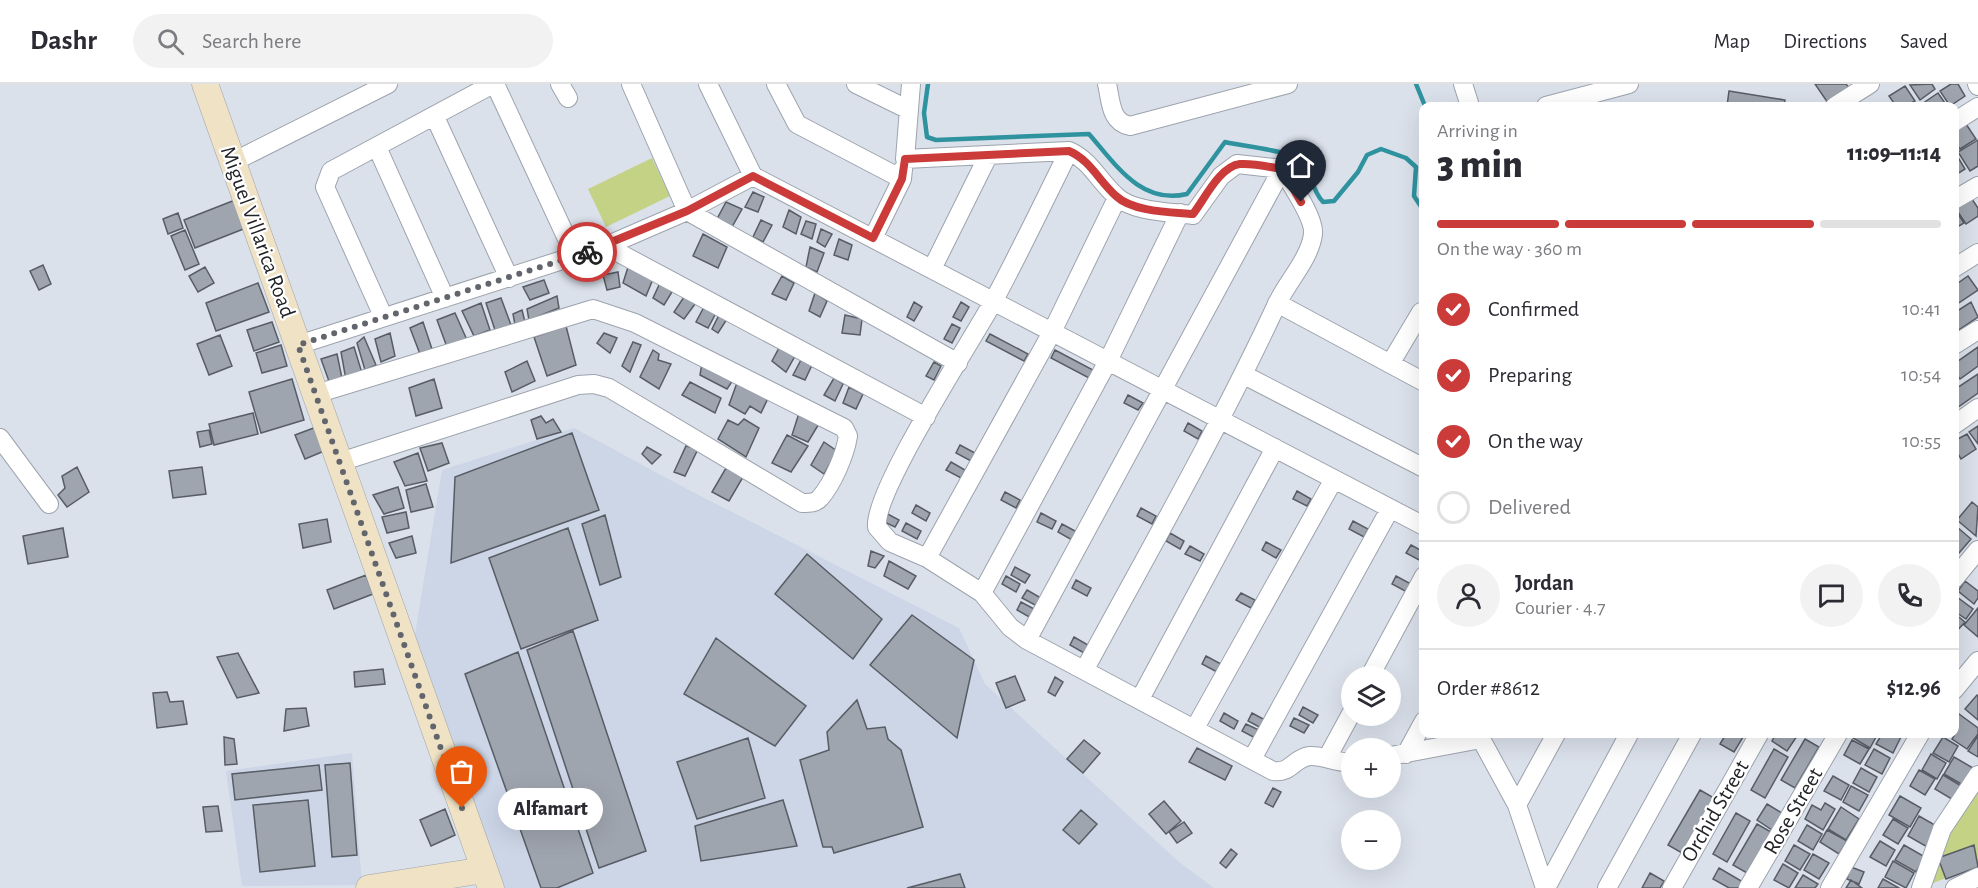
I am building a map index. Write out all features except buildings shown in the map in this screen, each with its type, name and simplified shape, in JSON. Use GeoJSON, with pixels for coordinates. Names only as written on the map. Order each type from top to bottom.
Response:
{"type":"FeatureCollection","features":[{"type":"Feature","properties":{"kind":"main road","name":"Miguel Villarica Road"},"geometry":{"type":"LineString","coordinates":[[205,84],[487,879]]}},
{"type":"Feature","properties":{"kind":"main road"},"geometry":{"type":"LineString","coordinates":[[369,888],[487,879]]}},
{"type":"Feature","properties":{"kind":"street"},"geometry":{"type":"LineString","coordinates":[[233,162],[388,84]]}},
{"type":"Feature","properties":{"kind":"street"},"geometry":{"type":"LineString","coordinates":[[383,316],[324,187],[331,171],[494,84],[575,256]]}},
{"type":"Feature","properties":{"kind":"street"},"geometry":{"type":"LineString","coordinates":[[631,84],[687,211],[958,363]]}},
{"type":"Feature","properties":{"kind":"street"},"geometry":{"type":"LineString","coordinates":[[708,84],[753,176],[1419,524]]}},
{"type":"Feature","properties":{"kind":"street"},"geometry":{"type":"LineString","coordinates":[[776,84],[797,124],[902,179]]}},
{"type":"Feature","properties":{"kind":"street"},"geometry":{"type":"LineString","coordinates":[[856,84],[907,109]]}},
{"type":"Feature","properties":{"kind":"street"},"geometry":{"type":"LineString","coordinates":[[873,238],[902,179],[911,84]]}},
{"type":"Feature","properties":{"kind":"street"},"geometry":{"type":"LineString","coordinates":[[1107,84],[1115,119],[1121,124],[1130,126],[1288,84]]}},
{"type":"Feature","properties":{"kind":"street"},"geometry":{"type":"LineString","coordinates":[[1463,84],[1469,102]]}},
{"type":"Feature","properties":{"kind":"street"},"geometry":{"type":"LineString","coordinates":[[1561,102],[1629,84]]}},
{"type":"Feature","properties":{"kind":"street"},"geometry":{"type":"LineString","coordinates":[[1841,102],[1870,84]]}},
{"type":"Feature","properties":{"kind":"street"},"geometry":{"type":"LineString","coordinates":[[1959,119],[1978,107]]}},
{"type":"Feature","properties":{"kind":"street"},"geometry":{"type":"LineString","coordinates":[[435,117],[509,278]]}},
{"type":"Feature","properties":{"kind":"street"},"geometry":{"type":"LineString","coordinates":[[377,147],[445,298]]}},
{"type":"Feature","properties":{"kind":"street"},"geometry":{"type":"LineString","coordinates":[[905,159],[1069,151],[1082,157],[1117,198],[1135,206],[1193,214],[1221,176],[1237,164],[1282,169]]}},
{"type":"Feature","properties":{"kind":"street"},"geometry":{"type":"LineString","coordinates":[[1069,151],[993,301],[926,417],[876,517],[882,536],[927,558],[982,593],[1010,627],[1028,640],[1252,759],[1282,773],[1290,769],[1298,759],[1311,756],[1341,762]]}},
{"type":"Feature","properties":{"kind":"street"},"geometry":{"type":"LineString","coordinates":[[932,269],[988,156]]}},
{"type":"Feature","properties":{"kind":"street"},"geometry":{"type":"LineString","coordinates":[[1085,669],[1244,375],[1277,303],[1311,244],[1314,231],[1310,219],[1282,169]]}},
{"type":"Feature","properties":{"kind":"street"},"geometry":{"type":"LineString","coordinates":[[1028,640],[1282,169]]}},
{"type":"Feature","properties":{"kind":"street"},"geometry":{"type":"LineString","coordinates":[[298,345],[606,246],[687,211],[753,176]]}},
{"type":"Feature","properties":{"kind":"street"},"geometry":{"type":"LineString","coordinates":[[1959,197],[1978,186]]}},
{"type":"Feature","properties":{"kind":"street"},"geometry":{"type":"LineString","coordinates":[[927,558],[1052,332],[1117,198]]}},
{"type":"Feature","properties":{"kind":"street"},"geometry":{"type":"LineString","coordinates":[[982,593],[1108,361],[1180,213]]}},
{"type":"Feature","properties":{"kind":"street"},"geometry":{"type":"LineString","coordinates":[[606,246],[926,417]]}},
{"type":"Feature","properties":{"kind":"street"},"geometry":{"type":"LineString","coordinates":[[1959,265],[1978,254]]}},
{"type":"Feature","properties":{"kind":"street"},"geometry":{"type":"LineString","coordinates":[[1277,303],[1419,379]]}},
{"type":"Feature","properties":{"kind":"street"},"geometry":{"type":"LineString","coordinates":[[316,394],[593,309],[635,323],[844,429],[848,436],[837,467],[819,500],[812,503],[802,503],[609,388],[594,384],[578,386],[340,462]]}},
{"type":"Feature","properties":{"kind":"street"},"geometry":{"type":"LineString","coordinates":[[1390,364],[1419,315]]}},
{"type":"Feature","properties":{"kind":"street"},"geometry":{"type":"LineString","coordinates":[[1959,342],[1978,330]]}},
{"type":"Feature","properties":{"kind":"street"},"geometry":{"type":"LineString","coordinates":[[1244,375],[1419,465]]}},
{"type":"Feature","properties":{"kind":"street"},"geometry":{"type":"LineString","coordinates":[[1959,421],[1978,408]]}},
{"type":"Feature","properties":{"kind":"street"},"geometry":{"type":"LineString","coordinates":[[0,438],[49,504]]}},
{"type":"Feature","properties":{"kind":"street"},"geometry":{"type":"LineString","coordinates":[[1140,699],[1275,448]]}},
{"type":"Feature","properties":{"kind":"street"},"geometry":{"type":"LineString","coordinates":[[0,465],[19,463]]}},
{"type":"Feature","properties":{"kind":"street"},"geometry":{"type":"LineString","coordinates":[[1195,728],[1334,479]]}},
{"type":"Feature","properties":{"kind":"street"},"geometry":{"type":"LineString","coordinates":[[1252,759],[1390,509]]}},
{"type":"Feature","properties":{"kind":"street"},"geometry":{"type":"LineString","coordinates":[[1959,573],[1978,550]]}},
{"type":"Feature","properties":{"kind":"street"},"geometry":{"type":"LineString","coordinates":[[1375,666],[1419,585]]}},
{"type":"Feature","properties":{"kind":"street"},"geometry":{"type":"LineString","coordinates":[[1959,684],[1978,661]]}},
{"type":"Feature","properties":{"kind":"street"},"geometry":{"type":"LineString","coordinates":[[1327,758],[1344,726]]}},
{"type":"Feature","properties":{"kind":"street"},"geometry":{"type":"LineString","coordinates":[[1401,752],[1419,728]]}},
{"type":"Feature","properties":{"kind":"street"},"geometry":{"type":"LineString","coordinates":[[1401,755],[1474,738]]}},
{"type":"Feature","properties":{"kind":"street"},"geometry":{"type":"LineString","coordinates":[[1484,738],[1517,805],[1546,888]]}},
{"type":"Feature","properties":{"kind":"street"},"geometry":{"type":"LineString","coordinates":[[1517,805],[1554,738]]}},
{"type":"Feature","properties":{"kind":"street"},"geometry":{"type":"LineString","coordinates":[[1546,888],[1627,738]]}},
{"type":"Feature","properties":{"kind":"street"},"geometry":{"type":"LineString","coordinates":[[1607,888],[1690,738]]}},
{"type":"Feature","properties":{"kind":"street","name":"Orchid Street"},"geometry":{"type":"LineString","coordinates":[[1672,888],[1757,738]]}},
{"type":"Feature","properties":{"kind":"street","name":"Rose Street"},"geometry":{"type":"LineString","coordinates":[[1748,888],[1836,738]]}},
{"type":"Feature","properties":{"kind":"street"},"geometry":{"type":"LineString","coordinates":[[1830,888],[1918,738]]}},
{"type":"Feature","properties":{"kind":"street"},"geometry":{"type":"LineString","coordinates":[[1921,888],[1942,829],[1978,776]]}},
{"type":"Feature","properties":{"kind":"street"},"geometry":{"type":"LineString","coordinates":[[1955,888],[1978,877]]}},
{"type":"Feature","properties":{"kind":"shaded area"},"geometry":{"type":"Polygon","coordinates":[[[574,428],[687,489],[959,628],[985,684],[1179,862],[1214,888],[505,888],[412,652],[442,470],[574,428]]]}},
{"type":"Feature","properties":{"kind":"shaded area"},"geometry":{"type":"Polygon","coordinates":[[[352,753],[362,885],[242,886],[226,771],[352,753]]]}},
{"type":"Feature","properties":{"kind":"green space"},"geometry":{"type":"Polygon","coordinates":[[[652,158],[670,196],[606,227],[588,189],[652,158]]]}},
{"type":"Feature","properties":{"kind":"green space"},"geometry":{"type":"Polygon","coordinates":[[[1978,785],[1978,865],[1926,886],[1939,836],[1978,785]]]}},
{"type":"Feature","properties":{"kind":"waterway"},"geometry":{"type":"LineString","coordinates":[[928,84],[924,113],[927,137],[936,140],[1089,134],[1131,180],[1156,194],[1171,196],[1187,194],[1225,142],[1296,157],[1305,165],[1316,192],[1323,202],[1334,201],[1358,172],[1367,155],[1381,149],[1406,158],[1416,167],[1414,196],[1419,204]]}},
{"type":"Feature","properties":{"kind":"waterway"},"geometry":{"type":"LineString","coordinates":[[1416,84],[1423,102]]}},
{"type":"Feature","properties":{"kind":"way so far"},"geometry":{"type":"LineString","coordinates":[[462,808],[298,345],[587,252]]}},
{"type":"Feature","properties":{"kind":"place","name":"Alfamart"},"geometry":{"type":"Point","coordinates":[462,808]}},
{"type":"Feature","properties":{"kind":"route"},"geometry":{"type":"LineString","coordinates":[[587,252],[687,211],[753,176],[873,238],[902,179],[905,159],[1069,151],[1082,157],[1117,198],[1135,206],[1193,214],[1221,176],[1237,164],[1249,164],[1282,169],[1301,202]]}}]}
